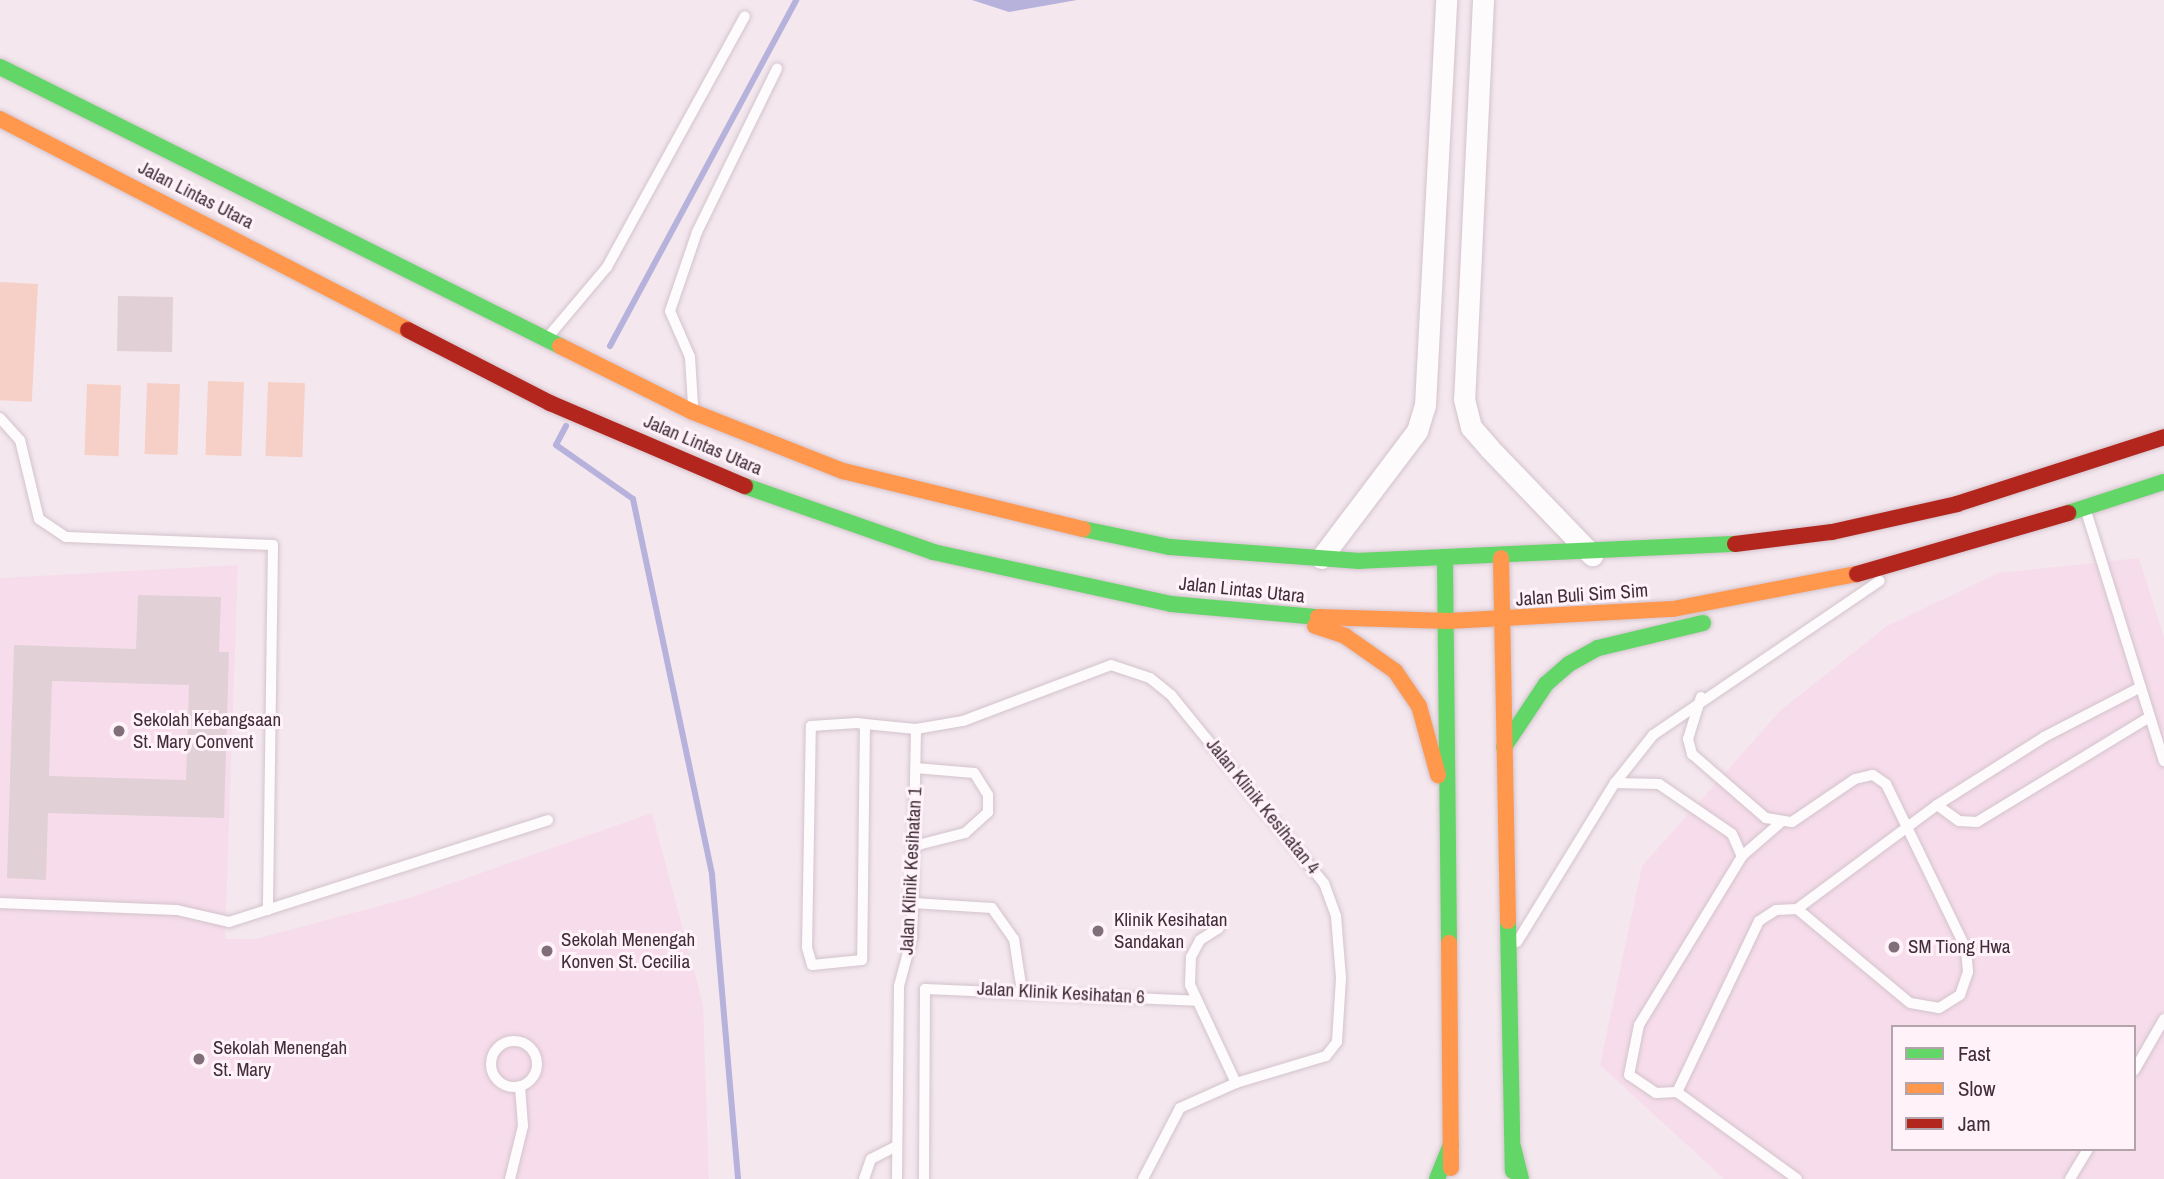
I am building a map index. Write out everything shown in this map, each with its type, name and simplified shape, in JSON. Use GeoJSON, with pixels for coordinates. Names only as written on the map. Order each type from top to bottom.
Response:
{"type":"FeatureCollection","features":[{"type":"Feature","properties":{"kind":"main road","name":"Jalan Lintas Utara"},"geometry":{"type":"LineString","coordinates":[[0,66],[629,384],[844,471],[943,500],[1170,547],[1321,558],[1445,561]]}},
{"type":"Feature","properties":{"kind":"main road","name":"Jalan Lintas Utara"},"geometry":{"type":"LineString","coordinates":[[0,119],[550,403],[730,481],[933,552],[1046,582],[1262,615],[1502,621]]}},
{"type":"Feature","properties":{"kind":"main road","name":"Jalan Buli Sim Sim"},"geometry":{"type":"LineString","coordinates":[[1445,561],[1592,555],[1832,531],[1957,504],[2160,438]]}},
{"type":"Feature","properties":{"kind":"main road","name":"Jalan Buli Sim Sim"},"geometry":{"type":"LineString","coordinates":[[1513,1179],[1502,621],[1631,614],[1810,586],[1906,565],[2085,505],[2164,482]]}},
{"type":"Feature","properties":{"kind":"main road"},"geometry":{"type":"LineString","coordinates":[[1502,558],[1502,621]]}},
{"type":"Feature","properties":{"kind":"main road"},"geometry":{"type":"LineString","coordinates":[[1445,561],[1449,621],[1447,807],[1451,1179]]}},
{"type":"Feature","properties":{"kind":"main road"},"geometry":{"type":"LineString","coordinates":[[1504,747],[1546,684],[1598,648],[1766,606],[1810,586]]}},
{"type":"Feature","properties":{"kind":"main road"},"geometry":{"type":"LineString","coordinates":[[1262,615],[1345,636],[1395,671],[1419,706],[1447,807]]}},
{"type":"Feature","properties":{"kind":"main road"},"geometry":{"type":"LineString","coordinates":[[1437,1179],[1451,1145]]}},
{"type":"Feature","properties":{"kind":"main road"},"geometry":{"type":"LineString","coordinates":[[1513,1147],[1521,1179]]}},
{"type":"Feature","properties":{"kind":"street"},"geometry":{"type":"LineString","coordinates":[[1321,558],[1411,440],[1425,405],[1446,0]]}},
{"type":"Feature","properties":{"kind":"street"},"geometry":{"type":"LineString","coordinates":[[1483,0],[1464,399],[1472,427],[1489,449],[1592,555]]}},
{"type":"Feature","properties":{"kind":"lane"},"geometry":{"type":"LineString","coordinates":[[545,342],[607,267],[745,16]]}},
{"type":"Feature","properties":{"kind":"lane"},"geometry":{"type":"LineString","coordinates":[[693,412],[690,357],[670,311],[697,232],[777,69]]}},
{"type":"Feature","properties":{"kind":"lane"},"geometry":{"type":"LineString","coordinates":[[0,418],[20,440],[39,519],[66,537],[273,545],[268,910]]}},
{"type":"Feature","properties":{"kind":"lane"},"geometry":{"type":"LineString","coordinates":[[2085,505],[2164,761]]}},
{"type":"Feature","properties":{"kind":"lane"},"geometry":{"type":"LineString","coordinates":[[1509,957],[1615,783],[1653,735],[1701,697],[1906,565]]}},
{"type":"Feature","properties":{"kind":"lane","name":"Jalan Klinik Kesihatan 4"},"geometry":{"type":"LineString","coordinates":[[916,729],[1003,709],[1111,665],[1150,678],[1171,695],[1314,867],[1336,916],[1341,978],[1332,1050],[1236,1083]]}},
{"type":"Feature","properties":{"kind":"lane"},"geometry":{"type":"LineString","coordinates":[[1677,1092],[1759,920],[1776,910],[1797,909],[1911,828],[1937,805],[2044,737],[2141,687]]}},
{"type":"Feature","properties":{"kind":"lane"},"geometry":{"type":"LineString","coordinates":[[1701,697],[1688,739],[1692,754],[1780,823]]}},
{"type":"Feature","properties":{"kind":"lane"},"geometry":{"type":"LineString","coordinates":[[1937,805],[1959,821],[1977,822],[2150,717]]}},
{"type":"Feature","properties":{"kind":"lane"},"geometry":{"type":"LineString","coordinates":[[865,724],[862,960],[816,968],[807,947],[806,733],[821,724],[865,724],[916,729]]}},
{"type":"Feature","properties":{"kind":"lane","name":"Jalan Klinik Kesihatan 1"},"geometry":{"type":"LineString","coordinates":[[897,1179],[899,986],[912,937],[916,729]]}},
{"type":"Feature","properties":{"kind":"lane"},"geometry":{"type":"LineString","coordinates":[[914,846],[964,833],[988,812],[988,795],[975,773],[915,768]]}},
{"type":"Feature","properties":{"kind":"lane"},"geometry":{"type":"LineString","coordinates":[[1797,909],[1910,1003],[1939,1007],[1960,995],[1968,972],[1966,949],[1911,828],[1886,784],[1873,775],[1855,779],[1792,822],[1780,823],[1742,856],[1639,1025],[1629,1052],[1629,1075],[1656,1093],[1677,1092],[1797,1179]]}},
{"type":"Feature","properties":{"kind":"lane"},"geometry":{"type":"LineString","coordinates":[[1615,783],[1659,784],[1732,834],[1742,856]]}},
{"type":"Feature","properties":{"kind":"lane"},"geometry":{"type":"LineString","coordinates":[[0,903],[177,910],[219,922],[268,910],[548,820]]}},
{"type":"Feature","properties":{"kind":"lane"},"geometry":{"type":"LineString","coordinates":[[913,903],[992,908],[1014,939],[1022,991]]}},
{"type":"Feature","properties":{"kind":"lane"},"geometry":{"type":"LineString","coordinates":[[1143,1179],[1180,1108],[1236,1083],[1197,1001],[1191,957],[1200,940],[1219,928]]}},
{"type":"Feature","properties":{"kind":"lane","name":"Jalan Klinik Kesihatan 6"},"geometry":{"type":"LineString","coordinates":[[924,1179],[925,989],[1022,991],[1197,1001]]}},
{"type":"Feature","properties":{"kind":"lane"},"geometry":{"type":"LineString","coordinates":[[2136,1067],[2164,1018]]}},
{"type":"Feature","properties":{"kind":"lane"},"geometry":{"type":"LineString","coordinates":[[506,1041],[522,1041],[537,1057],[533,1079],[520,1086],[504,1085],[493,1074],[494,1051],[506,1041]]}},
{"type":"Feature","properties":{"kind":"lane"},"geometry":{"type":"LineString","coordinates":[[510,1179],[523,1126],[520,1086]]}},
{"type":"Feature","properties":{"kind":"lane"},"geometry":{"type":"LineString","coordinates":[[864,1179],[871,1159],[897,1146]]}},
{"type":"Feature","properties":{"kind":"lane"},"geometry":{"type":"LineString","coordinates":[[2070,1179],[2087,1151]]}},
{"type":"Feature","properties":{"kind":"shaded area"},"geometry":{"type":"Polygon","coordinates":[[[972,0],[1077,0],[1009,12],[972,0]]]}},
{"type":"Feature","properties":{"kind":"shaded area"},"geometry":{"type":"Polygon","coordinates":[[[0,282],[38,284],[32,402],[0,400],[0,282]]]}},
{"type":"Feature","properties":{"kind":"shaded area"},"geometry":{"type":"Polygon","coordinates":[[[208,381],[244,382],[241,456],[205,455],[208,381]]]}},
{"type":"Feature","properties":{"kind":"shaded area"},"geometry":{"type":"Polygon","coordinates":[[[268,382],[305,383],[302,457],[265,456],[268,382]]]}},
{"type":"Feature","properties":{"kind":"shaded area"},"geometry":{"type":"Polygon","coordinates":[[[147,383],[180,384],[178,455],[145,454],[147,383]]]}},
{"type":"Feature","properties":{"kind":"shaded area"},"geometry":{"type":"Polygon","coordinates":[[[87,384],[121,385],[119,456],[85,455],[87,384]]]}},
{"type":"Feature","properties":{"kind":"shaded area","name":"SM Tiong Hwa"},"geometry":{"type":"Polygon","coordinates":[[[2139,558],[2164,637],[2164,1179],[1724,1179],[1600,1065],[1642,866],[1781,710],[1887,626],[1998,573],[2139,558]]]}},
{"type":"Feature","properties":{"kind":"shaded area"},"geometry":{"type":"Polygon","coordinates":[[[238,565],[225,939],[255,939],[409,898],[652,813],[703,1004],[709,1179],[0,1179],[0,578],[238,565]]]}},
{"type":"Feature","properties":{"kind":"building"},"geometry":{"type":"Polygon","coordinates":[[[118,296],[173,297],[172,352],[117,351],[118,296]]]}},
{"type":"Feature","properties":{"kind":"building"},"geometry":{"type":"Polygon","coordinates":[[[138,595],[221,597],[219,652],[229,652],[224,818],[48,813],[46,880],[7,878],[14,645],[136,649],[138,595]],[[52,681],[49,776],[186,780],[189,685],[52,681]]]}},
{"type":"Feature","properties":{"kind":"waterway"},"geometry":{"type":"LineString","coordinates":[[610,346],[796,0]]}},
{"type":"Feature","properties":{"kind":"waterway"},"geometry":{"type":"LineString","coordinates":[[566,426],[556,445],[633,499],[712,875],[738,1179]]}},
{"type":"Feature","properties":{"kind":"traffic: fast"},"geometry":{"type":"LineString","coordinates":[[0,67],[560,346]]}},
{"type":"Feature","properties":{"kind":"traffic: fast"},"geometry":{"type":"LineString","coordinates":[[2068,513],[2164,482]]}},
{"type":"Feature","properties":{"kind":"traffic: fast"},"geometry":{"type":"LineString","coordinates":[[745,486],[933,552],[1171,604],[1318,617]]}},
{"type":"Feature","properties":{"kind":"traffic: fast"},"geometry":{"type":"LineString","coordinates":[[1083,529],[1170,547],[1359,561],[1735,544]]}},
{"type":"Feature","properties":{"kind":"traffic: fast"},"geometry":{"type":"LineString","coordinates":[[1445,561],[1449,943]]}},
{"type":"Feature","properties":{"kind":"traffic: fast"},"geometry":{"type":"LineString","coordinates":[[1504,747],[1546,684],[1569,664],[1598,648],[1703,623]]}},
{"type":"Feature","properties":{"kind":"traffic: fast"},"geometry":{"type":"LineString","coordinates":[[1508,921],[1513,1171]]}},
{"type":"Feature","properties":{"kind":"traffic: fast"},"geometry":{"type":"LineString","coordinates":[[1437,1179],[1451,1145]]}},
{"type":"Feature","properties":{"kind":"traffic: fast"},"geometry":{"type":"LineString","coordinates":[[1513,1147],[1521,1179]]}},
{"type":"Feature","properties":{"kind":"traffic: slow"},"geometry":{"type":"LineString","coordinates":[[0,119],[408,330]]}},
{"type":"Feature","properties":{"kind":"traffic: slow"},"geometry":{"type":"LineString","coordinates":[[560,346],[693,412],[843,471],[1083,529]]}},
{"type":"Feature","properties":{"kind":"traffic: slow"},"geometry":{"type":"LineString","coordinates":[[1501,558],[1508,921]]}},
{"type":"Feature","properties":{"kind":"traffic: slow"},"geometry":{"type":"LineString","coordinates":[[1318,617],[1449,621],[1673,609],[1857,574]]}},
{"type":"Feature","properties":{"kind":"traffic: slow"},"geometry":{"type":"LineString","coordinates":[[1315,626],[1345,636],[1395,671],[1419,706],[1438,775]]}},
{"type":"Feature","properties":{"kind":"traffic: slow"},"geometry":{"type":"LineString","coordinates":[[1449,943],[1451,1168]]}},
{"type":"Feature","properties":{"kind":"traffic: jam"},"geometry":{"type":"LineString","coordinates":[[408,330],[550,403],[745,486]]}},
{"type":"Feature","properties":{"kind":"traffic: jam"},"geometry":{"type":"LineString","coordinates":[[1735,544],[1832,532],[1957,504],[2164,437]]}},
{"type":"Feature","properties":{"kind":"traffic: jam"},"geometry":{"type":"LineString","coordinates":[[1857,574],[2068,513]]}},
{"type":"Feature","properties":{"kind":"place","name":"Sekolah Kebangsaan St. Mary Convent"},"geometry":{"type":"Point","coordinates":[119,731]}},
{"type":"Feature","properties":{"kind":"place","name":"Klinik Kesihatan Sandakan"},"geometry":{"type":"Point","coordinates":[1098,931]}},
{"type":"Feature","properties":{"kind":"place","name":"SM Tiong Hwa"},"geometry":{"type":"Point","coordinates":[1894,947]}},
{"type":"Feature","properties":{"kind":"place","name":"Sekolah Menengah Konven St. Cecilia"},"geometry":{"type":"Point","coordinates":[547,951]}},
{"type":"Feature","properties":{"kind":"place","name":"Sekolah Menengah St. Mary"},"geometry":{"type":"Point","coordinates":[199,1059]}}]}
